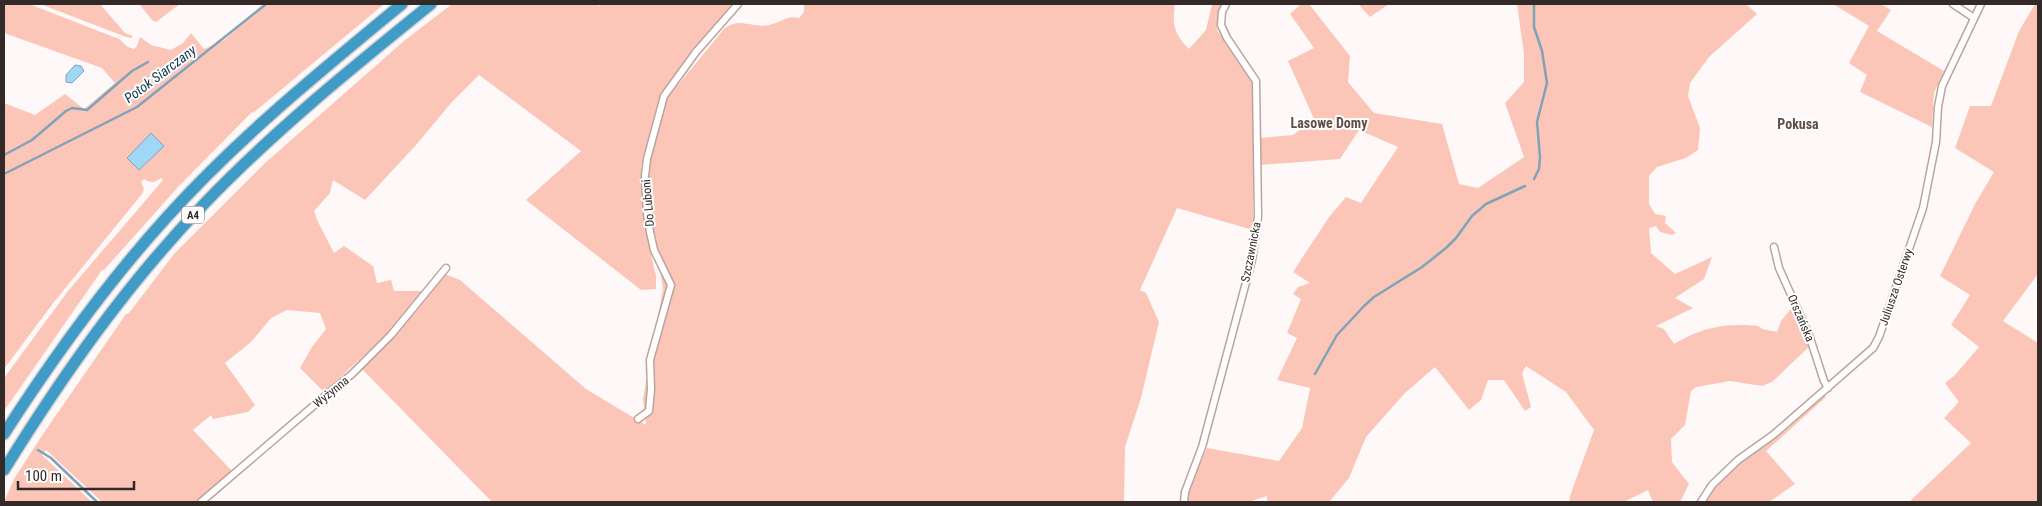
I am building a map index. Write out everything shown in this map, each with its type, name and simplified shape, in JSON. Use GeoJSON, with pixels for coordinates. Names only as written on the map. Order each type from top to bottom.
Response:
{"type":"FeatureCollection","features":[{"type":"Feature","properties":{"kind":"highway","name":"A4"},"geometry":{"type":"LineString","coordinates":[[4,434],[57,354],[98,299],[167,216],[254,130],[402,4]]}},
{"type":"Feature","properties":{"kind":"highway","name":"A4"},"geometry":{"type":"LineString","coordinates":[[4,470],[50,397],[98,328],[128,289],[180,229],[221,186],[300,113],[431,4]]}},
{"type":"Feature","properties":{"kind":"street","name":"Do Luboni"},"geometry":{"type":"LineString","coordinates":[[638,419],[649,411],[651,389],[650,360],[670,286],[654,250],[650,232],[645,176],[647,159],[664,96],[696,52],[738,4]]}},
{"type":"Feature","properties":{"kind":"street","name":"Szczawnicka"},"geometry":{"type":"LineString","coordinates":[[1184,502],[1185,492],[1202,447],[1252,260],[1258,217],[1256,81],[1226,38],[1222,25],[1222,12],[1226,4]]}},
{"type":"Feature","properties":{"kind":"street"},"geometry":{"type":"LineString","coordinates":[[1953,4],[1974,18]]}},
{"type":"Feature","properties":{"kind":"street","name":"Juliusza Osterwy"},"geometry":{"type":"LineString","coordinates":[[1701,502],[1712,485],[1738,460],[1773,434],[1828,388],[1868,353],[1879,337],[1923,208],[1936,142],[1938,107],[1942,86],[1981,4]]}},
{"type":"Feature","properties":{"kind":"street","name":"Orszańska"},"geometry":{"type":"LineString","coordinates":[[1774,247],[1779,268],[1809,335],[1828,388]]}},
{"type":"Feature","properties":{"kind":"street","name":"Wyżynna"},"geometry":{"type":"LineString","coordinates":[[201,502],[352,374],[391,335],[446,268]]}},
{"type":"Feature","properties":{"kind":"shaded area"},"geometry":{"type":"Polygon","coordinates":[[[4,4],[29,4],[119,39],[128,47],[134,49],[140,37],[151,45],[171,50],[183,43],[191,33],[204,49],[224,40],[264,4],[384,4],[252,112],[178,187],[102,270],[4,411],[4,378],[68,291],[163,180],[161,178],[152,182],[144,179],[141,182],[144,189],[142,194],[54,302],[4,369],[4,103],[35,115],[65,94],[84,109],[115,83],[102,68],[4,33],[4,4]]]}},
{"type":"Feature","properties":{"kind":"shaded area"},"geometry":{"type":"Polygon","coordinates":[[[40,4],[100,4],[125,33],[133,36],[131,38],[126,37],[40,4]]]}},
{"type":"Feature","properties":{"kind":"shaded area"},"geometry":{"type":"Polygon","coordinates":[[[139,4],[180,4],[156,22],[152,20],[139,4]]]}},
{"type":"Feature","properties":{"kind":"shaded area"},"geometry":{"type":"Polygon","coordinates":[[[452,4],[597,4],[599,6],[601,4],[735,4],[697,46],[660,95],[641,166],[646,232],[656,276],[656,289],[641,290],[526,200],[581,151],[479,75],[451,103],[416,145],[365,200],[333,180],[330,193],[314,211],[334,253],[344,246],[373,266],[377,283],[391,280],[394,291],[422,291],[384,337],[324,392],[300,368],[312,347],[326,329],[320,313],[287,310],[271,318],[251,342],[225,363],[255,405],[248,412],[213,419],[211,415],[193,430],[232,471],[195,502],[102,502],[46,450],[42,455],[92,502],[4,502],[14,479],[43,434],[126,314],[129,313],[174,254],[265,163],[404,41],[452,4]]]}},
{"type":"Feature","properties":{"kind":"shaded area"},"geometry":{"type":"Polygon","coordinates":[[[804,4],[1175,4],[1175,29],[1180,39],[1189,49],[1206,30],[1212,4],[1227,4],[1217,30],[1253,82],[1253,230],[1177,208],[1140,290],[1146,293],[1159,322],[1141,398],[1125,447],[1124,502],[492,502],[362,369],[400,328],[445,274],[460,280],[586,389],[646,425],[643,399],[663,289],[648,194],[649,159],[664,102],[724,29],[736,23],[763,26],[787,18],[799,18],[804,12],[804,4]]]}},
{"type":"Feature","properties":{"kind":"shaded area"},"geometry":{"type":"Polygon","coordinates":[[[1301,4],[1309,4],[1350,56],[1348,82],[1374,113],[1442,124],[1459,184],[1478,188],[1524,157],[1505,103],[1524,82],[1524,54],[1517,4],[1746,4],[1757,14],[1709,57],[1690,83],[1688,96],[1700,128],[1698,150],[1686,158],[1657,167],[1649,176],[1649,204],[1655,214],[1666,216],[1665,223],[1676,233],[1672,235],[1660,232],[1656,226],[1649,228],[1651,253],[1675,274],[1712,257],[1704,279],[1675,298],[1693,308],[1656,326],[1664,329],[1674,344],[1705,330],[1725,326],[1758,326],[1762,329],[1777,332],[1781,321],[1793,306],[1811,345],[1772,382],[1762,386],[1730,381],[1696,387],[1691,391],[1685,425],[1671,439],[1672,462],[1689,484],[1680,502],[1653,502],[1648,490],[1624,502],[1569,502],[1594,430],[1566,392],[1526,366],[1522,373],[1531,407],[1525,411],[1504,380],[1488,380],[1481,400],[1469,410],[1435,367],[1405,393],[1366,437],[1349,478],[1329,502],[1267,502],[1267,496],[1248,502],[1190,502],[1186,496],[1207,448],[1279,461],[1302,428],[1310,388],[1277,380],[1297,338],[1287,333],[1301,299],[1293,294],[1298,287],[1310,283],[1293,272],[1329,217],[1346,197],[1361,203],[1398,147],[1359,130],[1340,159],[1259,165],[1260,138],[1293,135],[1314,119],[1288,61],[1314,48],[1290,14],[1301,4]]]}},
{"type":"Feature","properties":{"kind":"shaded area"},"geometry":{"type":"Polygon","coordinates":[[[1358,4],[1389,4],[1370,17],[1358,4]]]}},
{"type":"Feature","properties":{"kind":"shaded area"},"geometry":{"type":"Polygon","coordinates":[[[1833,4],[1881,4],[1891,10],[1877,31],[1944,71],[1934,93],[1932,127],[1860,92],[1867,75],[1849,63],[1869,26],[1833,4]]]}},
{"type":"Feature","properties":{"kind":"shaded area"},"geometry":{"type":"Polygon","coordinates":[[[2035,4],[2038,4],[2038,274],[2003,321],[2038,343],[2038,502],[1909,502],[1971,443],[1944,418],[1959,402],[1945,383],[1955,375],[1979,347],[1951,325],[1970,295],[1940,276],[1975,204],[1994,172],[1955,148],[1970,106],[1991,106],[2019,31],[2035,4]]]}},
{"type":"Feature","properties":{"kind":"shaded area"},"geometry":{"type":"Polygon","coordinates":[[[1824,395],[1826,397],[1766,451],[1795,484],[1769,502],[1704,502],[1715,484],[1824,395]]]}},
{"type":"Feature","properties":{"kind":"water"},"geometry":{"type":"Polygon","coordinates":[[[75,65],[81,66],[84,71],[72,83],[66,82],[66,75],[75,65]]]}},
{"type":"Feature","properties":{"kind":"water"},"geometry":{"type":"Polygon","coordinates":[[[151,133],[164,146],[139,170],[127,158],[151,133]]]}},
{"type":"Feature","properties":{"kind":"waterway","name":"Potok Siarczany"},"geometry":{"type":"LineString","coordinates":[[4,174],[137,107],[266,4]]}},
{"type":"Feature","properties":{"kind":"waterway"},"geometry":{"type":"LineString","coordinates":[[1534,4],[1534,27],[1542,51],[1547,83],[1537,122],[1540,157],[1539,169],[1534,179]]}},
{"type":"Feature","properties":{"kind":"waterway"},"geometry":{"type":"LineString","coordinates":[[4,155],[32,140],[66,111],[72,108],[87,110],[132,71],[148,62]]}},
{"type":"Feature","properties":{"kind":"waterway"},"geometry":{"type":"LineString","coordinates":[[1315,374],[1337,335],[1374,297],[1422,267],[1446,248],[1472,216],[1486,204],[1525,186]]}},
{"type":"Feature","properties":{"kind":"waterway"},"geometry":{"type":"LineString","coordinates":[[38,450],[51,458],[97,502]]}},
{"type":"Feature","properties":{"kind":"district","name":"Lasowe Domy"},"geometry":{"type":"Point","coordinates":[1329,123]}},
{"type":"Feature","properties":{"kind":"district","name":"Pokusa"},"geometry":{"type":"Point","coordinates":[1798,124]}}]}
